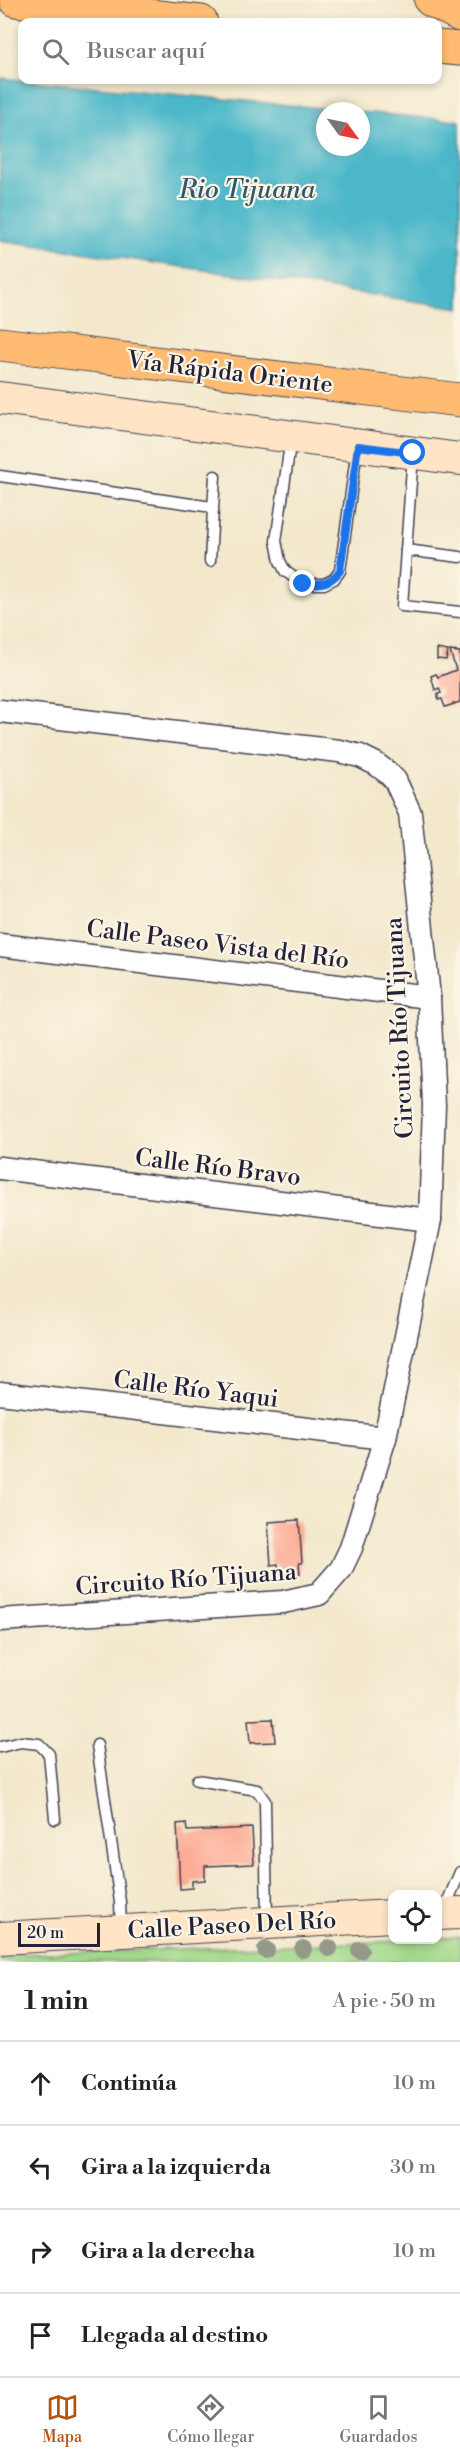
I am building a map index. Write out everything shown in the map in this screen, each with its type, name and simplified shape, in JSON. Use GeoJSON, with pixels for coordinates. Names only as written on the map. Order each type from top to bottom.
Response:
{"type":"FeatureCollection","features":[{"type":"Feature","properties":{"kind":"highway"},"geometry":{"type":"LineString","coordinates":[[16,0],[167,18]]}},
{"type":"Feature","properties":{"kind":"highway"},"geometry":{"type":"LineString","coordinates":[[431,0],[460,15]]}},
{"type":"Feature","properties":{"kind":"highway"},"geometry":{"type":"LineString","coordinates":[[442,47],[460,49]]}},
{"type":"Feature","properties":{"kind":"highway","name":"Vía Rápida Oriente"},"geometry":{"type":"LineString","coordinates":[[0,344],[460,400]]}},
{"type":"Feature","properties":{"kind":"main road"},"geometry":{"type":"LineString","coordinates":[[445,0],[460,2]]}},
{"type":"Feature","properties":{"kind":"main road"},"geometry":{"type":"LineString","coordinates":[[0,399],[460,459]]}},
{"type":"Feature","properties":{"kind":"main road","name":"Calle Paseo Del Río"},"geometry":{"type":"LineString","coordinates":[[0,1938],[388,1916]]}},
{"type":"Feature","properties":{"kind":"street","name":"Circuito Río Tijuana"},"geometry":{"type":"LineString","coordinates":[[0,711],[339,751],[360,756],[376,764],[395,780],[410,813],[429,997],[435,1105],[430,1220],[385,1438],[351,1548],[341,1569],[319,1594],[283,1602],[0,1620]]}},
{"type":"Feature","properties":{"kind":"street","name":"Calle Paseo Vista del Río"},"geometry":{"type":"LineString","coordinates":[[0,945],[429,997]]}},
{"type":"Feature","properties":{"kind":"street","name":"Calle Río Bravo"},"geometry":{"type":"LineString","coordinates":[[0,1168],[430,1220]]}},
{"type":"Feature","properties":{"kind":"street","name":"Calle Río Yaqui"},"geometry":{"type":"LineString","coordinates":[[0,1393],[385,1438]]}},
{"type":"Feature","properties":{"kind":"lane"},"geometry":{"type":"LineString","coordinates":[[291,438],[276,541],[285,571],[303,584],[324,584],[334,579],[340,571],[358,446]]}},
{"type":"Feature","properties":{"kind":"lane"},"geometry":{"type":"LineString","coordinates":[[413,453],[402,606],[460,612]]}},
{"type":"Feature","properties":{"kind":"lane"},"geometry":{"type":"LineString","coordinates":[[0,476],[212,507]]}},
{"type":"Feature","properties":{"kind":"lane"},"geometry":{"type":"LineString","coordinates":[[210,561],[215,476]]}},
{"type":"Feature","properties":{"kind":"lane"},"geometry":{"type":"LineString","coordinates":[[406,550],[460,557]]}},
{"type":"Feature","properties":{"kind":"lane"},"geometry":{"type":"LineString","coordinates":[[0,1747],[21,1742],[39,1744],[49,1754],[56,1819]]}},
{"type":"Feature","properties":{"kind":"lane"},"geometry":{"type":"LineString","coordinates":[[97,1744],[120,1902],[121,1931]]}},
{"type":"Feature","properties":{"kind":"lane"},"geometry":{"type":"LineString","coordinates":[[197,1780],[257,1790],[265,1801],[267,1923]]}},
{"type":"Feature","properties":{"kind":"lane"},"geometry":{"type":"LineString","coordinates":[[447,1913],[460,1872]]}},
{"type":"Feature","properties":{"kind":"green space"},"geometry":{"type":"Polygon","coordinates":[[[460,1937],[460,1962],[0,1962],[0,1955],[388,1942],[388,1944],[442,1944],[442,1938],[460,1937]]]}},
{"type":"Feature","properties":{"kind":"water","name":"Rio Tijuana"},"geometry":{"type":"Polygon","coordinates":[[[0,78],[18,80],[18,84],[64,84],[316,108],[316,156],[370,156],[370,113],[460,121],[460,308],[0,240],[0,78]]]}},
{"type":"Feature","properties":{"kind":"building"},"geometry":{"type":"Polygon","coordinates":[[[437,649],[448,651],[446,660],[437,659],[437,649]]]}},
{"type":"Feature","properties":{"kind":"building"},"geometry":{"type":"Polygon","coordinates":[[[450,651],[460,652],[460,702],[445,707],[442,699],[438,700],[438,694],[441,693],[439,688],[435,690],[431,676],[436,674],[438,677],[456,670],[450,651]]]}},
{"type":"Feature","properties":{"kind":"building"},"geometry":{"type":"Polygon","coordinates":[[[299,1520],[302,1563],[299,1563],[300,1574],[279,1576],[278,1564],[271,1565],[268,1522],[299,1520]]]}},
{"type":"Feature","properties":{"kind":"building"},"geometry":{"type":"Polygon","coordinates":[[[273,1719],[275,1742],[250,1743],[248,1720],[273,1719]]]}},
{"type":"Feature","properties":{"kind":"building"},"geometry":{"type":"Polygon","coordinates":[[[186,1823],[187,1831],[252,1828],[254,1864],[205,1866],[205,1880],[192,1881],[192,1888],[180,1889],[177,1824],[186,1823]]]}},
{"type":"Feature","properties":{"kind":"route"},"geometry":{"type":"LineString","coordinates":[[303,584],[324,584],[334,579],[340,571],[358,446],[413,453]]}}]}
